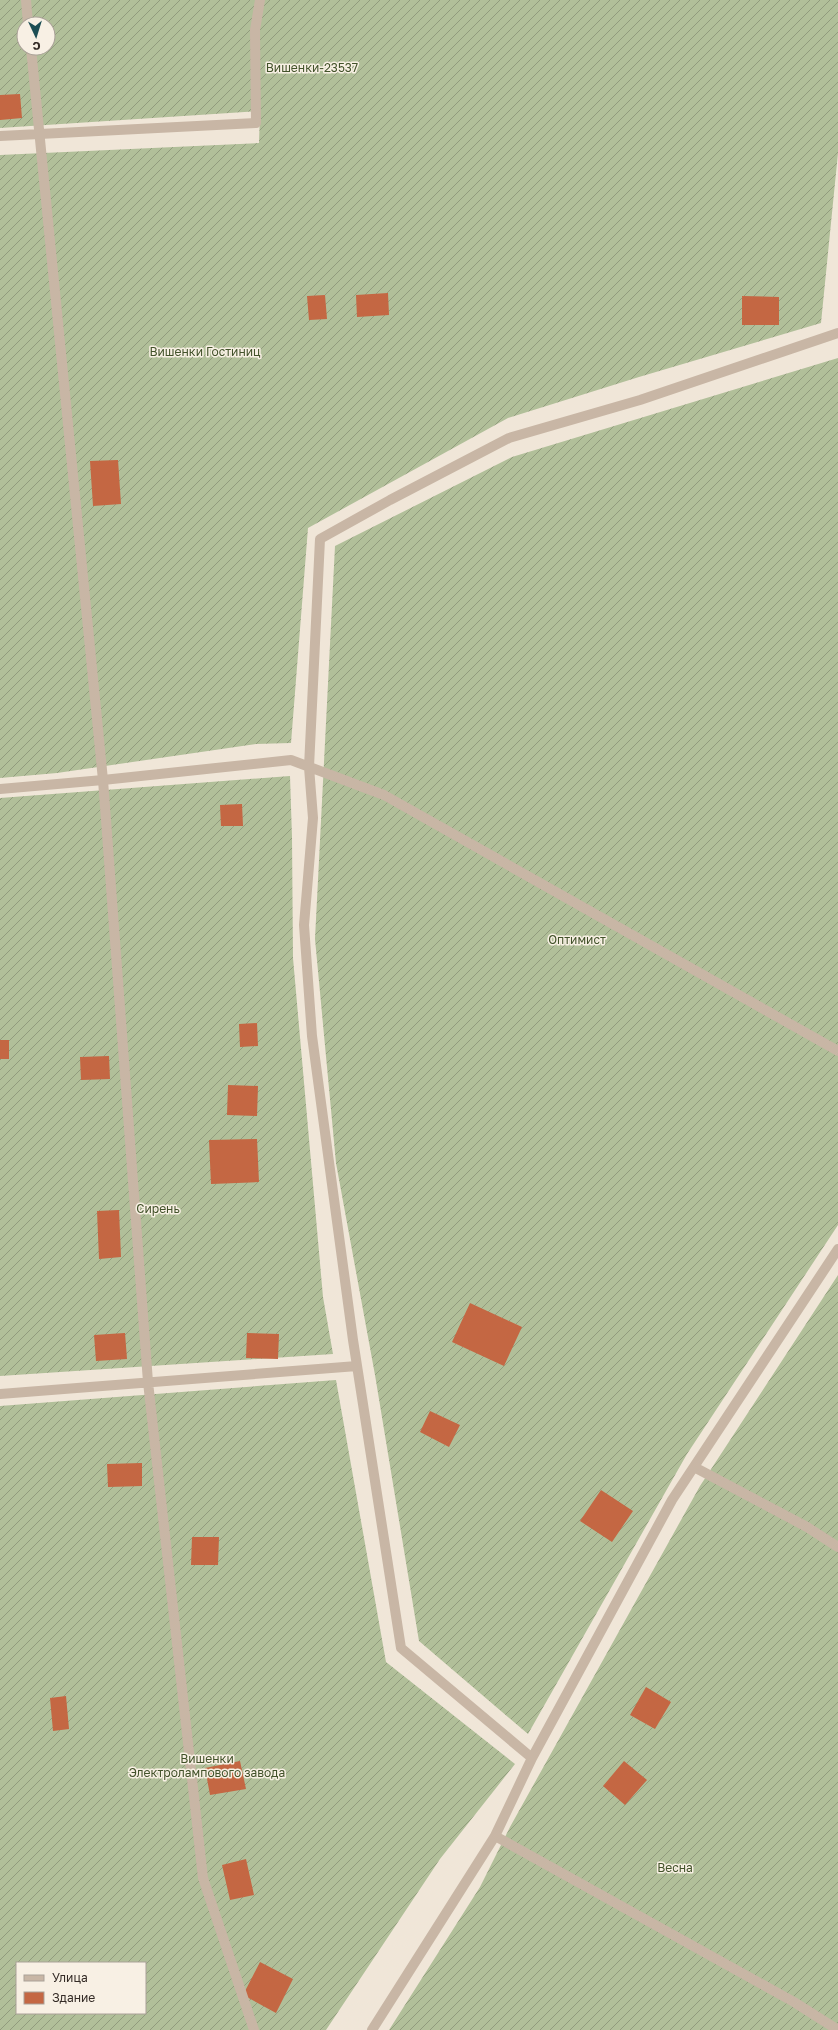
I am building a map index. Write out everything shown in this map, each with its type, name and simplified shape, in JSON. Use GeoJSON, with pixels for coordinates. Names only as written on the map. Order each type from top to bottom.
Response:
{"type":"FeatureCollection","features":[{"type":"Feature","properties":{"kind":"lane"},"geometry":{"type":"LineString","coordinates":[[26,0],[27,16]]}},
{"type":"Feature","properties":{"kind":"lane"},"geometry":{"type":"LineString","coordinates":[[0,136],[256,122],[255,30],[260,0]]}},
{"type":"Feature","properties":{"kind":"lane"},"geometry":{"type":"LineString","coordinates":[[31,56],[103,780],[148,1382],[203,1878],[254,2030]]}},
{"type":"Feature","properties":{"kind":"lane"},"geometry":{"type":"LineString","coordinates":[[532,1758],[401,1648],[357,1366],[312,1036],[304,925],[313,818],[309,767],[320,539],[390,500],[509,438],[640,400],[838,333]]}},
{"type":"Feature","properties":{"kind":"lane"},"geometry":{"type":"LineString","coordinates":[[0,789],[103,780],[291,760],[384,795],[838,1051]]}},
{"type":"Feature","properties":{"kind":"lane"},"geometry":{"type":"LineString","coordinates":[[372,2030],[495,1836],[532,1758],[672,1500],[838,1249]]}},
{"type":"Feature","properties":{"kind":"lane"},"geometry":{"type":"LineString","coordinates":[[0,1394],[357,1366]]}},
{"type":"Feature","properties":{"kind":"lane"},"geometry":{"type":"LineString","coordinates":[[694,1467],[807,1527],[838,1546]]}},
{"type":"Feature","properties":{"kind":"lane"},"geometry":{"type":"LineString","coordinates":[[495,1836],[787,1998],[838,2030]]}},
{"type":"Feature","properties":{"kind":"green space","name":"Вишенки Гостиниц"},"geometry":{"type":"Polygon","coordinates":[[[0,0],[838,0],[838,153],[821,323],[508,418],[308,528],[291,743],[256,744],[57,773],[0,778],[0,155],[259,143],[260,111],[0,128],[0,0]]]}},
{"type":"Feature","properties":{"kind":"green space","name":"Оптимист"},"geometry":{"type":"Polygon","coordinates":[[[838,358],[838,1225],[687,1454],[528,1734],[419,1641],[375,1375],[336,1163],[315,939],[335,546],[512,457],[838,358]]]}},
{"type":"Feature","properties":{"kind":"green space","name":"Сирень"},"geometry":{"type":"Polygon","coordinates":[[[290,776],[293,958],[323,1297],[333,1354],[0,1376],[0,798],[290,776]]]}},
{"type":"Feature","properties":{"kind":"green space","name":"Весна"},"geometry":{"type":"Polygon","coordinates":[[[838,1275],[838,2030],[389,2030],[480,1887],[510,1827],[700,1486],[838,1275]]]}},
{"type":"Feature","properties":{"kind":"green space","name":"Вишенки Электролампового завода"},"geometry":{"type":"Polygon","coordinates":[[[336,1380],[386,1662],[515,1764],[440,1859],[326,2030],[0,2030],[0,1406],[336,1380]]]}},
{"type":"Feature","properties":{"kind":"building"},"geometry":{"type":"Polygon","coordinates":[[[20,94],[22,118],[0,120],[0,95],[20,94]]]}},
{"type":"Feature","properties":{"kind":"building"},"geometry":{"type":"Polygon","coordinates":[[[388,293],[389,315],[357,317],[356,295],[388,293]]]}},
{"type":"Feature","properties":{"kind":"building"},"geometry":{"type":"Polygon","coordinates":[[[325,295],[327,319],[309,320],[307,296],[325,295]]]}},
{"type":"Feature","properties":{"kind":"building"},"geometry":{"type":"Polygon","coordinates":[[[742,296],[779,297],[779,325],[742,325],[742,296]]]}},
{"type":"Feature","properties":{"kind":"building"},"geometry":{"type":"Polygon","coordinates":[[[118,460],[121,504],[93,506],[90,461],[118,460]]]}},
{"type":"Feature","properties":{"kind":"building"},"geometry":{"type":"Polygon","coordinates":[[[242,804],[243,826],[221,826],[220,805],[242,804]]]}},
{"type":"Feature","properties":{"kind":"building"},"geometry":{"type":"Polygon","coordinates":[[[257,1023],[258,1046],[240,1047],[239,1024],[257,1023]]]}},
{"type":"Feature","properties":{"kind":"building"},"geometry":{"type":"Polygon","coordinates":[[[0,1040],[9,1040],[9,1059],[0,1059],[0,1040]]]}},
{"type":"Feature","properties":{"kind":"building"},"geometry":{"type":"Polygon","coordinates":[[[109,1056],[110,1079],[81,1080],[80,1057],[109,1056]]]}},
{"type":"Feature","properties":{"kind":"building"},"geometry":{"type":"Polygon","coordinates":[[[228,1085],[258,1086],[257,1116],[227,1115],[228,1085]]]}},
{"type":"Feature","properties":{"kind":"building"},"geometry":{"type":"Polygon","coordinates":[[[257,1139],[259,1182],[211,1184],[209,1140],[257,1139]]]}},
{"type":"Feature","properties":{"kind":"building"},"geometry":{"type":"Polygon","coordinates":[[[119,1210],[121,1257],[99,1259],[97,1211],[119,1210]]]}},
{"type":"Feature","properties":{"kind":"building"},"geometry":{"type":"Polygon","coordinates":[[[470,1303],[522,1327],[504,1366],[452,1342],[470,1303]]]}},
{"type":"Feature","properties":{"kind":"building"},"geometry":{"type":"Polygon","coordinates":[[[125,1333],[127,1359],[96,1361],[94,1335],[125,1333]]]}},
{"type":"Feature","properties":{"kind":"building"},"geometry":{"type":"Polygon","coordinates":[[[247,1333],[279,1334],[278,1359],[246,1358],[247,1333]]]}},
{"type":"Feature","properties":{"kind":"building"},"geometry":{"type":"Polygon","coordinates":[[[430,1411],[460,1425],[449,1447],[420,1432],[430,1411]]]}},
{"type":"Feature","properties":{"kind":"building"},"geometry":{"type":"Polygon","coordinates":[[[142,1463],[142,1486],[108,1487],[107,1464],[142,1463]]]}},
{"type":"Feature","properties":{"kind":"building"},"geometry":{"type":"Polygon","coordinates":[[[601,1490],[633,1511],[612,1542],[580,1521],[601,1490]]]}},
{"type":"Feature","properties":{"kind":"building"},"geometry":{"type":"Polygon","coordinates":[[[192,1537],[219,1537],[218,1565],[191,1565],[192,1537]]]}},
{"type":"Feature","properties":{"kind":"building"},"geometry":{"type":"Polygon","coordinates":[[[646,1687],[671,1702],[655,1729],[630,1715],[646,1687]]]}},
{"type":"Feature","properties":{"kind":"building"},"geometry":{"type":"Polygon","coordinates":[[[66,1696],[69,1729],[53,1731],[50,1698],[66,1696]]]}},
{"type":"Feature","properties":{"kind":"building"},"geometry":{"type":"Polygon","coordinates":[[[240,1761],[246,1789],[210,1795],[205,1768],[240,1761]]]}},
{"type":"Feature","properties":{"kind":"building"},"geometry":{"type":"Polygon","coordinates":[[[624,1761],[647,1780],[625,1805],[603,1786],[624,1761]]]}},
{"type":"Feature","properties":{"kind":"building"},"geometry":{"type":"Polygon","coordinates":[[[246,1859],[254,1895],[230,1900],[222,1865],[246,1859]]]}},
{"type":"Feature","properties":{"kind":"building"},"geometry":{"type":"Polygon","coordinates":[[[260,1962],[293,1979],[276,2013],[243,1995],[260,1962]]]}},
{"type":"Feature","properties":{"kind":"park label","name":"Вишенки-23537"},"geometry":{"type":"Point","coordinates":[312,67]}}]}
